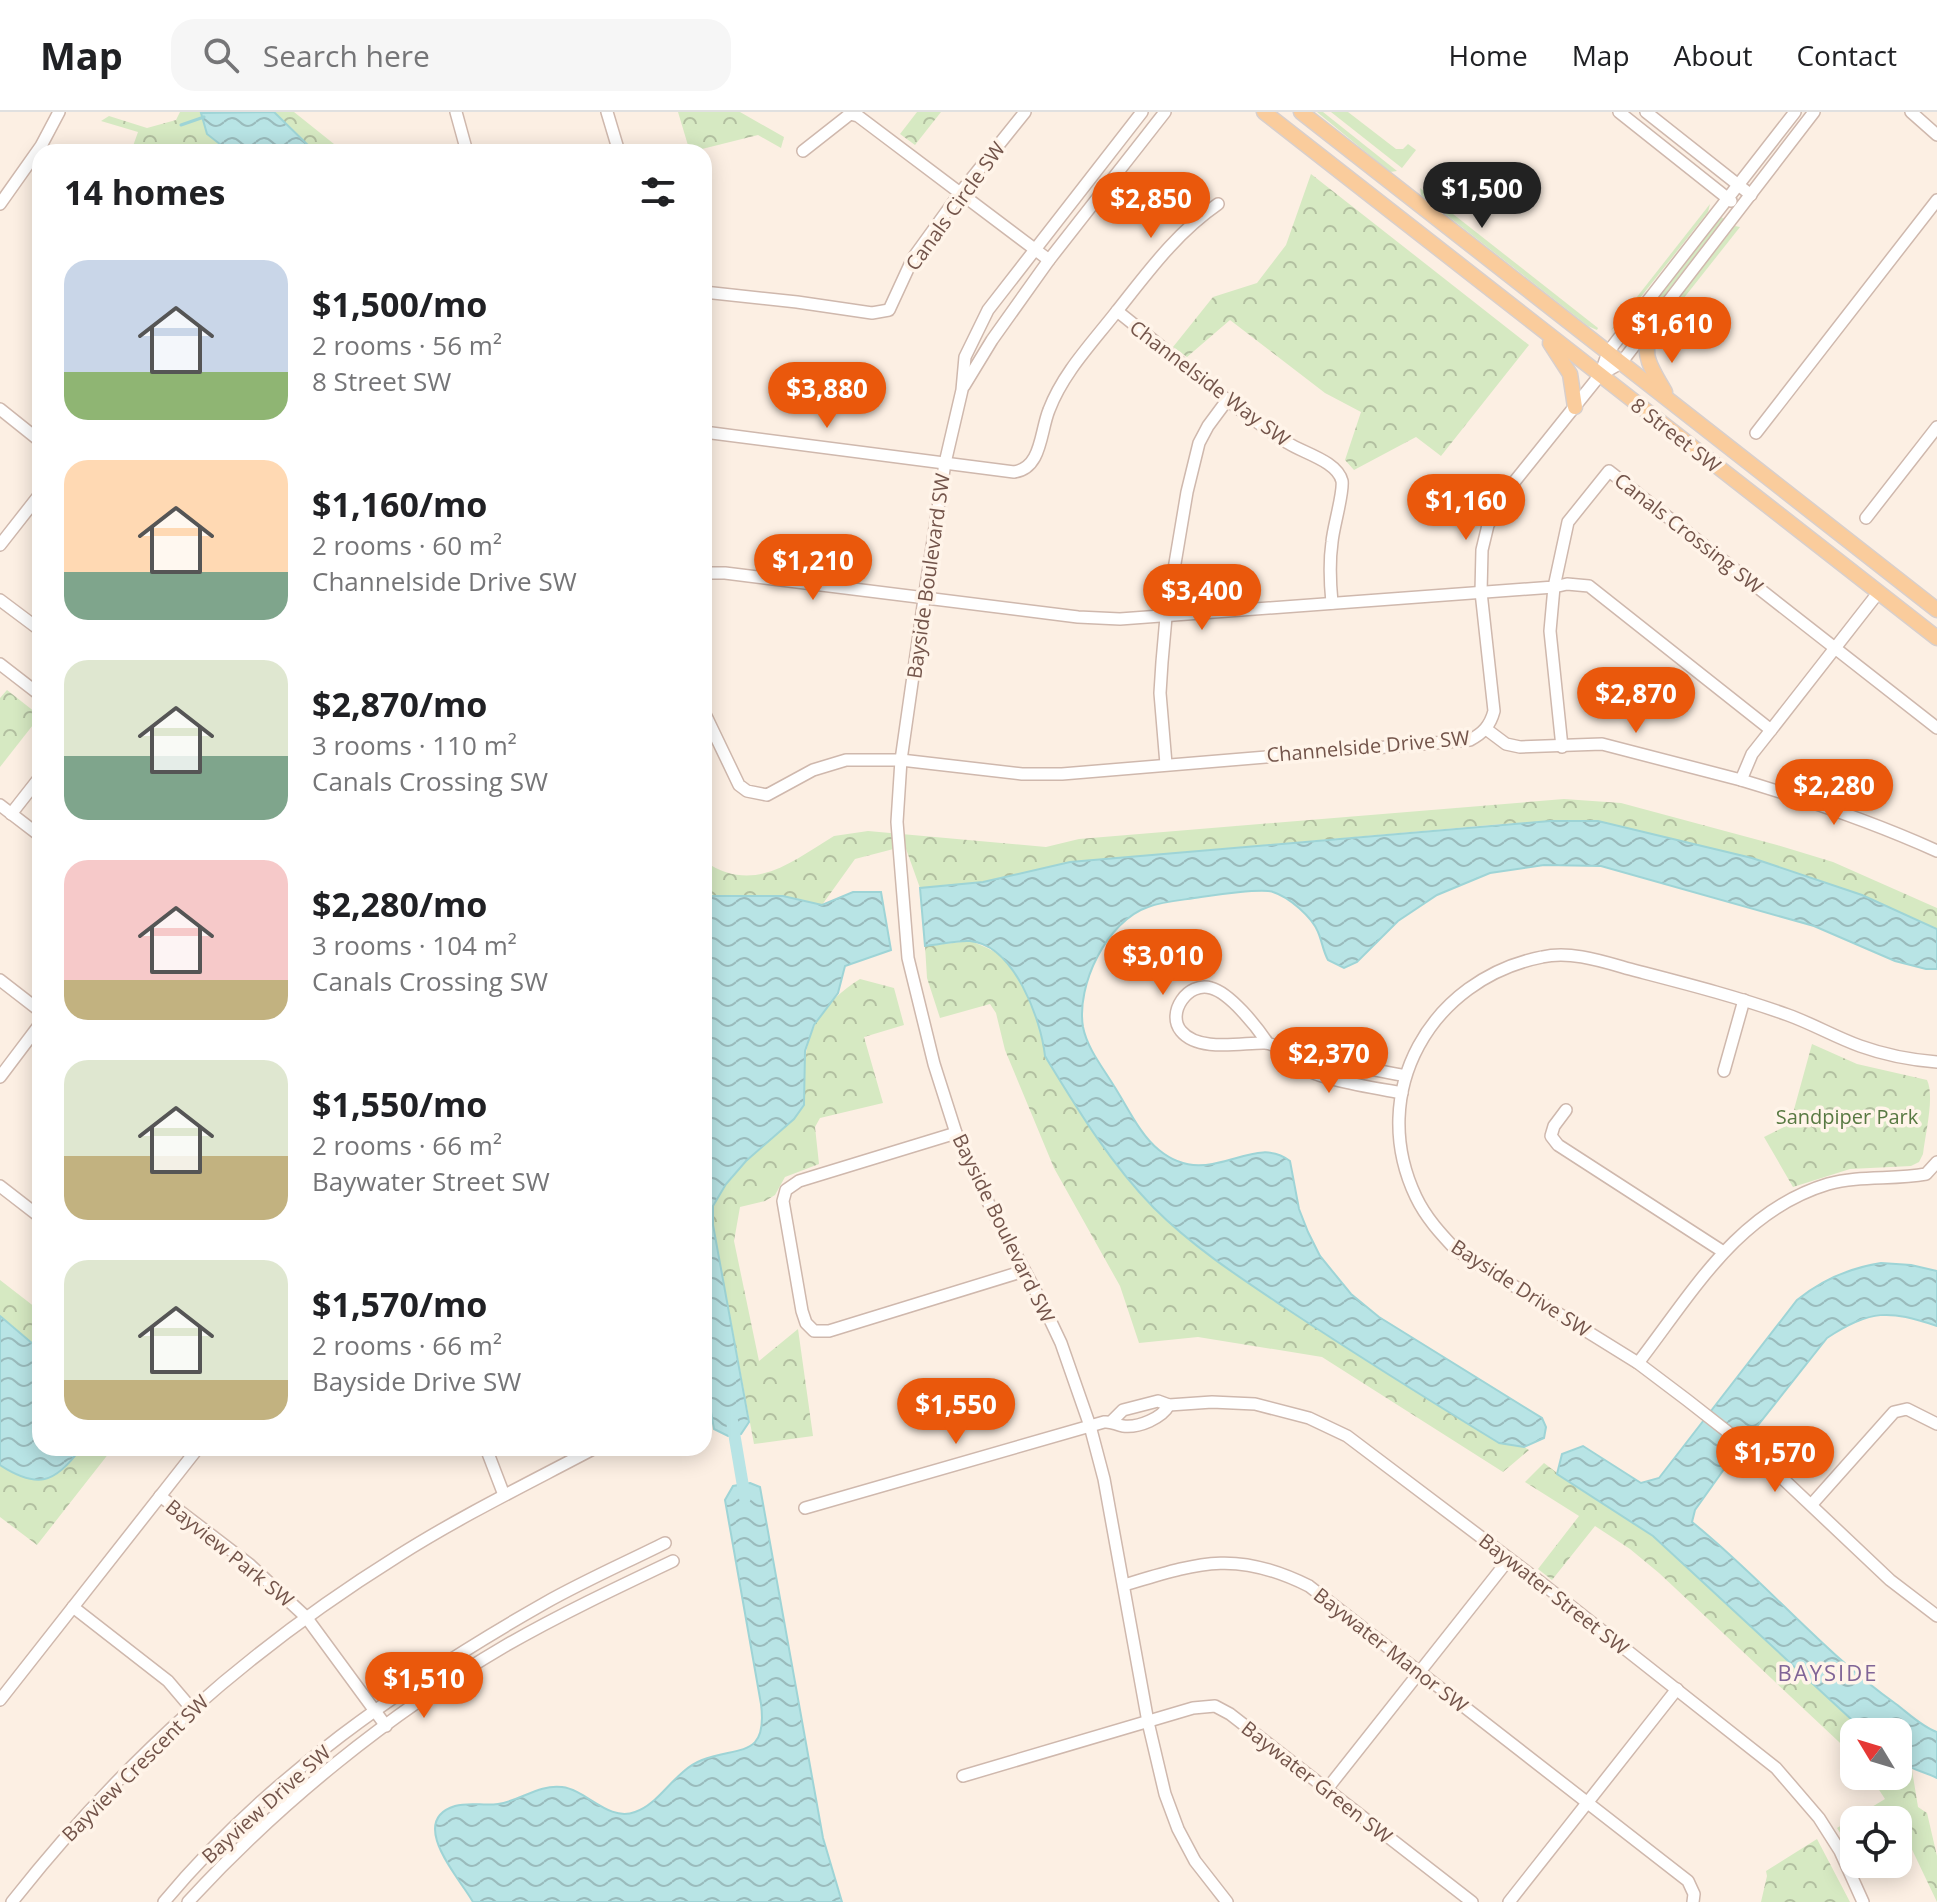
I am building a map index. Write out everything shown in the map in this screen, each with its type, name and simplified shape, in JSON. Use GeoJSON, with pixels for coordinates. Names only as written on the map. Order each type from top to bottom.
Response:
{"type":"FeatureCollection","features":[{"type":"Feature","properties":{"kind":"main road","name":"8 Street SW"},"geometry":{"type":"LineString","coordinates":[[1264,112],[1937,638]]}},
{"type":"Feature","properties":{"kind":"main road","name":"8 Street SW"},"geometry":{"type":"LineString","coordinates":[[1301,112],[1937,610]]}},
{"type":"Feature","properties":{"kind":"main road"},"geometry":{"type":"LineString","coordinates":[[1654,321],[1647,339],[1646,356],[1666,393],[1682,411]]}},
{"type":"Feature","properties":{"kind":"main road"},"geometry":{"type":"LineString","coordinates":[[1541,329],[1570,374],[1575,407]]}},
{"type":"Feature","properties":{"kind":"street"},"geometry":{"type":"LineString","coordinates":[[42,144],[59,112]]}},
{"type":"Feature","properties":{"kind":"street"},"geometry":{"type":"LineString","coordinates":[[456,112],[465,144]]}},
{"type":"Feature","properties":{"kind":"street"},"geometry":{"type":"LineString","coordinates":[[607,112],[617,144]]}},
{"type":"Feature","properties":{"kind":"street","name":"Canals Circle SW"},"geometry":{"type":"LineString","coordinates":[[712,293],[872,313],[889,310],[913,258],[1025,112]]}},
{"type":"Feature","properties":{"kind":"street","name":"Bayside Boulevard SW"},"geometry":{"type":"LineString","coordinates":[[1142,112],[988,310],[965,357],[962,390],[945,463],[924,599],[901,760],[897,822],[908,958],[934,1064],[956,1133],[1061,1343],[1090,1426],[1104,1479],[1148,1722],[1165,1794],[1178,1829],[1195,1861],[1227,1902]]}},
{"type":"Feature","properties":{"kind":"street","name":"Bayside Boulevard SW"},"geometry":{"type":"LineString","coordinates":[[962,390],[992,340],[1049,260],[1165,112]]}},
{"type":"Feature","properties":{"kind":"street"},"geometry":{"type":"LineString","coordinates":[[1619,112],[1741,208]]}},
{"type":"Feature","properties":{"kind":"street"},"geometry":{"type":"LineString","coordinates":[[1646,112],[1751,195]]}},
{"type":"Feature","properties":{"kind":"street"},"geometry":{"type":"LineString","coordinates":[[1600,375],[1608,352],[1795,112]]}},
{"type":"Feature","properties":{"kind":"street"},"geometry":{"type":"LineString","coordinates":[[1600,375],[1621,363],[1814,112]]}},
{"type":"Feature","properties":{"kind":"street"},"geometry":{"type":"LineString","coordinates":[[1911,112],[1937,135]]}},
{"type":"Feature","properties":{"kind":"street"},"geometry":{"type":"LineString","coordinates":[[803,151],[850,114],[858,116],[1049,260]]}},
{"type":"Feature","properties":{"kind":"street"},"geometry":{"type":"LineString","coordinates":[[0,204],[32,159]]}},
{"type":"Feature","properties":{"kind":"street"},"geometry":{"type":"LineString","coordinates":[[1756,433],[1937,200]]}},
{"type":"Feature","properties":{"kind":"street"},"geometry":{"type":"LineString","coordinates":[[1117,311],[1177,238],[1218,204]]}},
{"type":"Feature","properties":{"kind":"street","name":"Channelside Way SW"},"geometry":{"type":"LineString","coordinates":[[945,463],[1014,472],[1028,468],[1036,457],[1056,393],[1117,311],[1228,399],[1289,444],[1329,465],[1339,475],[1342,488],[1331,543],[1332,603]]}},
{"type":"Feature","properties":{"kind":"street","name":"Channelside Drive SW"},"geometry":{"type":"LineString","coordinates":[[712,729],[739,785],[756,795],[775,792],[813,770],[846,760],[901,760],[1022,774],[1062,774],[1470,740],[1486,729],[1494,711],[1481,592],[1482,550],[1488,525],[1507,491],[1600,375]]}},
{"type":"Feature","properties":{"kind":"street"},"geometry":{"type":"LineString","coordinates":[[1166,764],[1160,693],[1166,617],[1194,456],[1208,426],[1228,399]]}},
{"type":"Feature","properties":{"kind":"street"},"geometry":{"type":"LineString","coordinates":[[0,409],[32,435]]}},
{"type":"Feature","properties":{"kind":"street"},"geometry":{"type":"LineString","coordinates":[[1866,518],[1937,427]]}},
{"type":"Feature","properties":{"kind":"street"},"geometry":{"type":"LineString","coordinates":[[712,433],[945,463]]}},
{"type":"Feature","properties":{"kind":"street","name":"Canals Crossing SW"},"geometry":{"type":"LineString","coordinates":[[1562,747],[1550,631],[1554,587],[1568,522],[1609,471],[1937,728]]}},
{"type":"Feature","properties":{"kind":"street"},"geometry":{"type":"LineString","coordinates":[[0,545],[32,504]]}},
{"type":"Feature","properties":{"kind":"street"},"geometry":{"type":"LineString","coordinates":[[712,573],[1078,617],[1120,619],[1567,584],[1589,586],[1771,730]]}},
{"type":"Feature","properties":{"kind":"street"},"geometry":{"type":"LineString","coordinates":[[1741,780],[1752,754],[1878,593]]}},
{"type":"Feature","properties":{"kind":"street"},"geometry":{"type":"LineString","coordinates":[[0,600],[32,624]]}},
{"type":"Feature","properties":{"kind":"street"},"geometry":{"type":"LineString","coordinates":[[0,664],[32,686]]}},
{"type":"Feature","properties":{"kind":"street"},"geometry":{"type":"LineString","coordinates":[[1486,729],[1506,744],[1520,747],[1602,744],[1741,780],[1831,808],[1937,851]]}},
{"type":"Feature","properties":{"kind":"street"},"geometry":{"type":"LineString","coordinates":[[11,814],[32,787]]}},
{"type":"Feature","properties":{"kind":"street"},"geometry":{"type":"LineString","coordinates":[[0,805],[32,830]]}},
{"type":"Feature","properties":{"kind":"street","name":"Bayside Drive SW"},"geometry":{"type":"LineString","coordinates":[[1937,1062],[1859,1046],[1791,1016],[1744,1000],[1585,957],[1544,956],[1501,969],[1466,989],[1441,1011],[1415,1049],[1405,1076],[1400,1129],[1405,1164],[1416,1197],[1434,1226],[1456,1250],[1638,1363],[1687,1400],[1761,1458],[1890,1580],[1937,1616]]}},
{"type":"Feature","properties":{"kind":"street"},"geometry":{"type":"LineString","coordinates":[[0,980],[32,1005]]}},
{"type":"Feature","properties":{"kind":"street"},"geometry":{"type":"LineString","coordinates":[[1267,1042],[1226,995],[1209,987],[1193,990],[1181,999],[1175,1014],[1179,1029],[1190,1039],[1210,1044],[1267,1042],[1286,1050],[1301,1048],[1330,1060],[1405,1076]]}},
{"type":"Feature","properties":{"kind":"street"},"geometry":{"type":"LineString","coordinates":[[1724,1071],[1744,1000]]}},
{"type":"Feature","properties":{"kind":"street"},"geometry":{"type":"LineString","coordinates":[[0,1077],[32,1035]]}},
{"type":"Feature","properties":{"kind":"street"},"geometry":{"type":"LineString","coordinates":[[1286,1050],[1293,1062],[1320,1074],[1347,1083],[1402,1093]]}},
{"type":"Feature","properties":{"kind":"street"},"geometry":{"type":"LineString","coordinates":[[1566,1110],[1551,1136],[1558,1145],[1722,1251]]}},
{"type":"Feature","properties":{"kind":"street"},"geometry":{"type":"LineString","coordinates":[[956,1133],[799,1181],[786,1190],[783,1201],[806,1323],[814,1331],[829,1331],[1024,1271]]}},
{"type":"Feature","properties":{"kind":"street"},"geometry":{"type":"LineString","coordinates":[[1638,1363],[1722,1251],[1757,1219],[1789,1200],[1827,1184],[1865,1177],[1926,1174],[1937,1162]]}},
{"type":"Feature","properties":{"kind":"street"},"geometry":{"type":"LineString","coordinates":[[0,1186],[32,1211]]}},
{"type":"Feature","properties":{"kind":"street","name":"Baywater Street SW"},"geometry":{"type":"LineString","coordinates":[[805,1508],[1112,1421],[1123,1410],[1146,1402],[1158,1401],[1169,1405],[1212,1402],[1255,1404],[1309,1418],[1347,1436],[1758,1753],[1799,1793],[1840,1851],[1863,1902]]}},
{"type":"Feature","properties":{"kind":"street","name":"Baywater Street SW"},"geometry":{"type":"LineString","coordinates":[[1112,1421],[1125,1427],[1152,1420],[1164,1415],[1169,1405]]}},
{"type":"Feature","properties":{"kind":"street"},"geometry":{"type":"LineString","coordinates":[[1812,1504],[1894,1412],[1907,1409],[1937,1424]]}},
{"type":"Feature","properties":{"kind":"street"},"geometry":{"type":"LineString","coordinates":[[0,1700],[192,1456]]}},
{"type":"Feature","properties":{"kind":"street"},"geometry":{"type":"LineString","coordinates":[[489,1456],[504,1495]]}},
{"type":"Feature","properties":{"kind":"street","name":"Bayview Crescent SW"},"geometry":{"type":"LineString","coordinates":[[12,1902],[100,1799],[191,1708],[249,1660],[398,1555],[580,1456]]}},
{"type":"Feature","properties":{"kind":"street","name":"Bayview Park SW"},"geometry":{"type":"LineString","coordinates":[[160,1496],[249,1564],[306,1617],[386,1726]]}},
{"type":"Feature","properties":{"kind":"street","name":"Bayview Drive SW"},"geometry":{"type":"LineString","coordinates":[[164,1902],[244,1820],[322,1752],[376,1711],[436,1669],[547,1602],[665,1543]]}},
{"type":"Feature","properties":{"kind":"street"},"geometry":{"type":"LineString","coordinates":[[1327,1789],[1509,1559]]}},
{"type":"Feature","properties":{"kind":"street","name":"Bayview Drive SW"},"geometry":{"type":"LineString","coordinates":[[188,1902],[274,1818],[386,1726],[449,1681],[505,1646],[673,1561]]}},
{"type":"Feature","properties":{"kind":"street","name":"Baywater Manor SW"},"geometry":{"type":"LineString","coordinates":[[1124,1585],[1202,1563],[1225,1562],[1268,1570],[1309,1586],[1688,1881],[1694,1894],[1693,1902]]}},
{"type":"Feature","properties":{"kind":"street"},"geometry":{"type":"LineString","coordinates":[[73,1607],[168,1681],[191,1708]]}},
{"type":"Feature","properties":{"kind":"street"},"geometry":{"type":"LineString","coordinates":[[1509,1902],[1677,1689]]}},
{"type":"Feature","properties":{"kind":"street","name":"Baywater Green SW"},"geometry":{"type":"LineString","coordinates":[[963,1776],[1193,1708],[1215,1706],[1230,1714],[1472,1902]]}},
{"type":"Feature","properties":{"kind":"green space"},"geometry":{"type":"Polygon","coordinates":[[[180,112],[294,112],[334,144],[134,144],[138,132],[101,121],[109,116],[147,128],[176,120],[180,112]]]}},
{"type":"Feature","properties":{"kind":"green space"},"geometry":{"type":"Polygon","coordinates":[[[678,112],[740,112],[784,137],[781,148],[758,135],[712,146],[712,144],[688,144],[678,112]]]}},
{"type":"Feature","properties":{"kind":"green space"},"geometry":{"type":"Polygon","coordinates":[[[917,112],[941,112],[915,145],[900,134],[917,112]]]}},
{"type":"Feature","properties":{"kind":"green space"},"geometry":{"type":"Polygon","coordinates":[[[1317,112],[1323,112],[1397,171],[1390,172],[1317,112]]]}},
{"type":"Feature","properties":{"kind":"green space"},"geometry":{"type":"Polygon","coordinates":[[[1331,112],[1348,112],[1396,149],[1403,149],[1408,144],[1416,150],[1402,168],[1331,112]]]}},
{"type":"Feature","properties":{"kind":"green space"},"geometry":{"type":"Polygon","coordinates":[[[1311,174],[1529,345],[1441,456],[1416,437],[1354,470],[1345,460],[1361,412],[1325,393],[1230,320],[1187,357],[1173,347],[1213,297],[1257,283],[1286,245],[1311,174]]]}},
{"type":"Feature","properties":{"kind":"green space"},"geometry":{"type":"Polygon","coordinates":[[[1420,188],[1598,328],[1597,330],[1421,195],[1420,188]]]}},
{"type":"Feature","properties":{"kind":"green space"},"geometry":{"type":"Polygon","coordinates":[[[1710,204],[1708,212],[1621,322],[1611,330],[1710,204]]]}},
{"type":"Feature","properties":{"kind":"green space"},"geometry":{"type":"Polygon","coordinates":[[[1721,217],[1724,219],[1631,338],[1627,336],[1721,217]]]}},
{"type":"Feature","properties":{"kind":"green space"},"geometry":{"type":"Polygon","coordinates":[[[1735,226],[1740,227],[1653,337],[1660,322],[1735,226]]]}},
{"type":"Feature","properties":{"kind":"green space"},"geometry":{"type":"Polygon","coordinates":[[[7,690],[32,710],[32,726],[0,767],[0,698],[7,690]]]}},
{"type":"Feature","properties":{"kind":"green space"},"geometry":{"type":"Polygon","coordinates":[[[1564,799],[1621,803],[1833,862],[1937,908],[1937,929],[1862,895],[1752,858],[1598,821],[1502,824],[1070,862],[983,882],[920,888],[905,846],[855,859],[822,905],[783,896],[712,896],[712,865],[739,875],[756,875],[787,864],[834,836],[868,831],[1046,847],[1079,839],[1564,799]]]}},
{"type":"Feature","properties":{"kind":"green space"},"geometry":{"type":"Polygon","coordinates":[[[971,941],[1009,963],[1027,995],[1045,1056],[1057,1076],[1109,1155],[1138,1191],[1169,1222],[1233,1273],[1391,1376],[1499,1443],[1529,1450],[1503,1472],[1322,1357],[1198,1337],[1139,1343],[1120,1286],[1054,1168],[1005,1050],[996,1013],[990,1004],[940,1018],[927,978],[925,946],[971,941]]]}},
{"type":"Feature","properties":{"kind":"green space"},"geometry":{"type":"Polygon","coordinates":[[[860,979],[894,988],[904,1025],[864,1037],[883,1103],[820,1118],[815,1127],[819,1164],[785,1177],[775,1195],[765,1201],[740,1207],[734,1241],[759,1361],[798,1329],[813,1436],[754,1444],[713,1225],[713,1208],[719,1194],[740,1167],[804,1105],[804,1065],[812,1032],[829,1004],[860,979]]]}},
{"type":"Feature","properties":{"kind":"green space","name":"Sandpiper Park"},"geometry":{"type":"Polygon","coordinates":[[[1812,1044],[1857,1064],[1927,1080],[1930,1105],[1923,1154],[1919,1162],[1911,1166],[1850,1169],[1793,1187],[1764,1137],[1790,1124],[1812,1044]]]}},
{"type":"Feature","properties":{"kind":"green space"},"geometry":{"type":"Polygon","coordinates":[[[0,1280],[32,1305],[32,1456],[107,1456],[37,1545],[0,1517],[0,1280]]]}},
{"type":"Feature","properties":{"kind":"green space"},"geometry":{"type":"Polygon","coordinates":[[[1544,1463],[1653,1536],[1850,1718],[1840,1718],[1840,1743],[1659,1573],[1595,1526],[1552,1580],[1538,1569],[1579,1516],[1525,1482],[1544,1463]]]}},
{"type":"Feature","properties":{"kind":"green space"},"geometry":{"type":"Polygon","coordinates":[[[1912,1770],[1918,1807],[1927,1813],[1937,1856],[1937,1902],[1912,1850],[1912,1806],[1873,1806],[1885,1799],[1879,1790],[1912,1790],[1912,1770]]]}},
{"type":"Feature","properties":{"kind":"green space"},"geometry":{"type":"Polygon","coordinates":[[[1817,1839],[1850,1902],[1761,1902],[1766,1871],[1817,1839]]]}},
{"type":"Feature","properties":{"kind":"water"},"geometry":{"type":"Polygon","coordinates":[[[274,112],[307,144],[220,144],[207,134],[201,113],[274,112]]]}},
{"type":"Feature","properties":{"kind":"water"},"geometry":{"type":"Polygon","coordinates":[[[1550,821],[1598,821],[1752,858],[1862,895],[1937,929],[1937,969],[1895,961],[1814,926],[1601,866],[1544,865],[1490,873],[1437,895],[1398,921],[1357,962],[1344,968],[1328,960],[1315,926],[1305,914],[1286,898],[1273,892],[1238,892],[1154,905],[1133,914],[1108,940],[1090,974],[1082,1010],[1085,1035],[1092,1050],[1152,1144],[1178,1161],[1196,1165],[1261,1153],[1276,1154],[1290,1161],[1299,1209],[1308,1232],[1320,1256],[1351,1294],[1379,1317],[1542,1418],[1546,1427],[1544,1438],[1524,1447],[1499,1443],[1418,1393],[1250,1284],[1184,1236],[1138,1191],[1082,1116],[1045,1056],[1031,1004],[1012,969],[1000,955],[970,941],[925,946],[920,888],[983,882],[1070,862],[1550,821]]]}},
{"type":"Feature","properties":{"kind":"water"},"geometry":{"type":"Polygon","coordinates":[[[853,892],[881,892],[891,950],[845,966],[838,993],[814,1025],[805,1051],[804,1105],[794,1119],[746,1161],[726,1184],[713,1206],[713,1225],[749,1422],[741,1434],[728,1436],[714,1429],[712,1418],[712,896],[783,896],[822,905],[853,892]]]}},
{"type":"Feature","properties":{"kind":"water"},"geometry":{"type":"Polygon","coordinates":[[[1881,1263],[1937,1271],[1937,1326],[1906,1317],[1880,1315],[1856,1322],[1827,1338],[1732,1458],[1695,1510],[1692,1522],[1842,1661],[1915,1720],[1937,1732],[1937,1778],[1912,1768],[1912,1718],[1850,1718],[1653,1536],[1557,1474],[1562,1454],[1583,1446],[1641,1483],[1659,1478],[1797,1300],[1817,1286],[1858,1268],[1881,1263]]]}},
{"type":"Feature","properties":{"kind":"water"},"geometry":{"type":"Polygon","coordinates":[[[0,1316],[32,1343],[32,1456],[75,1456],[54,1476],[45,1479],[25,1478],[0,1465],[0,1316]]]}},
{"type":"Feature","properties":{"kind":"water"},"geometry":{"type":"Polygon","coordinates":[[[750,1483],[760,1487],[823,1838],[842,1902],[473,1902],[449,1866],[436,1837],[435,1824],[441,1814],[455,1806],[498,1804],[537,1790],[562,1787],[616,1813],[635,1812],[652,1802],[692,1765],[738,1751],[755,1742],[762,1722],[761,1704],[725,1500],[733,1486],[750,1483]]]}},
{"type":"Feature","properties":{"kind":"waterway"},"geometry":{"type":"LineString","coordinates":[[181,125],[204,117]]}},
{"type":"Feature","properties":{"kind":"waterway"},"geometry":{"type":"LineString","coordinates":[[732,1421],[745,1498]]}},
{"type":"Feature","properties":{"kind":"district","name":"BAYSIDE"},"geometry":{"type":"Point","coordinates":[1828,1672]}}]}
